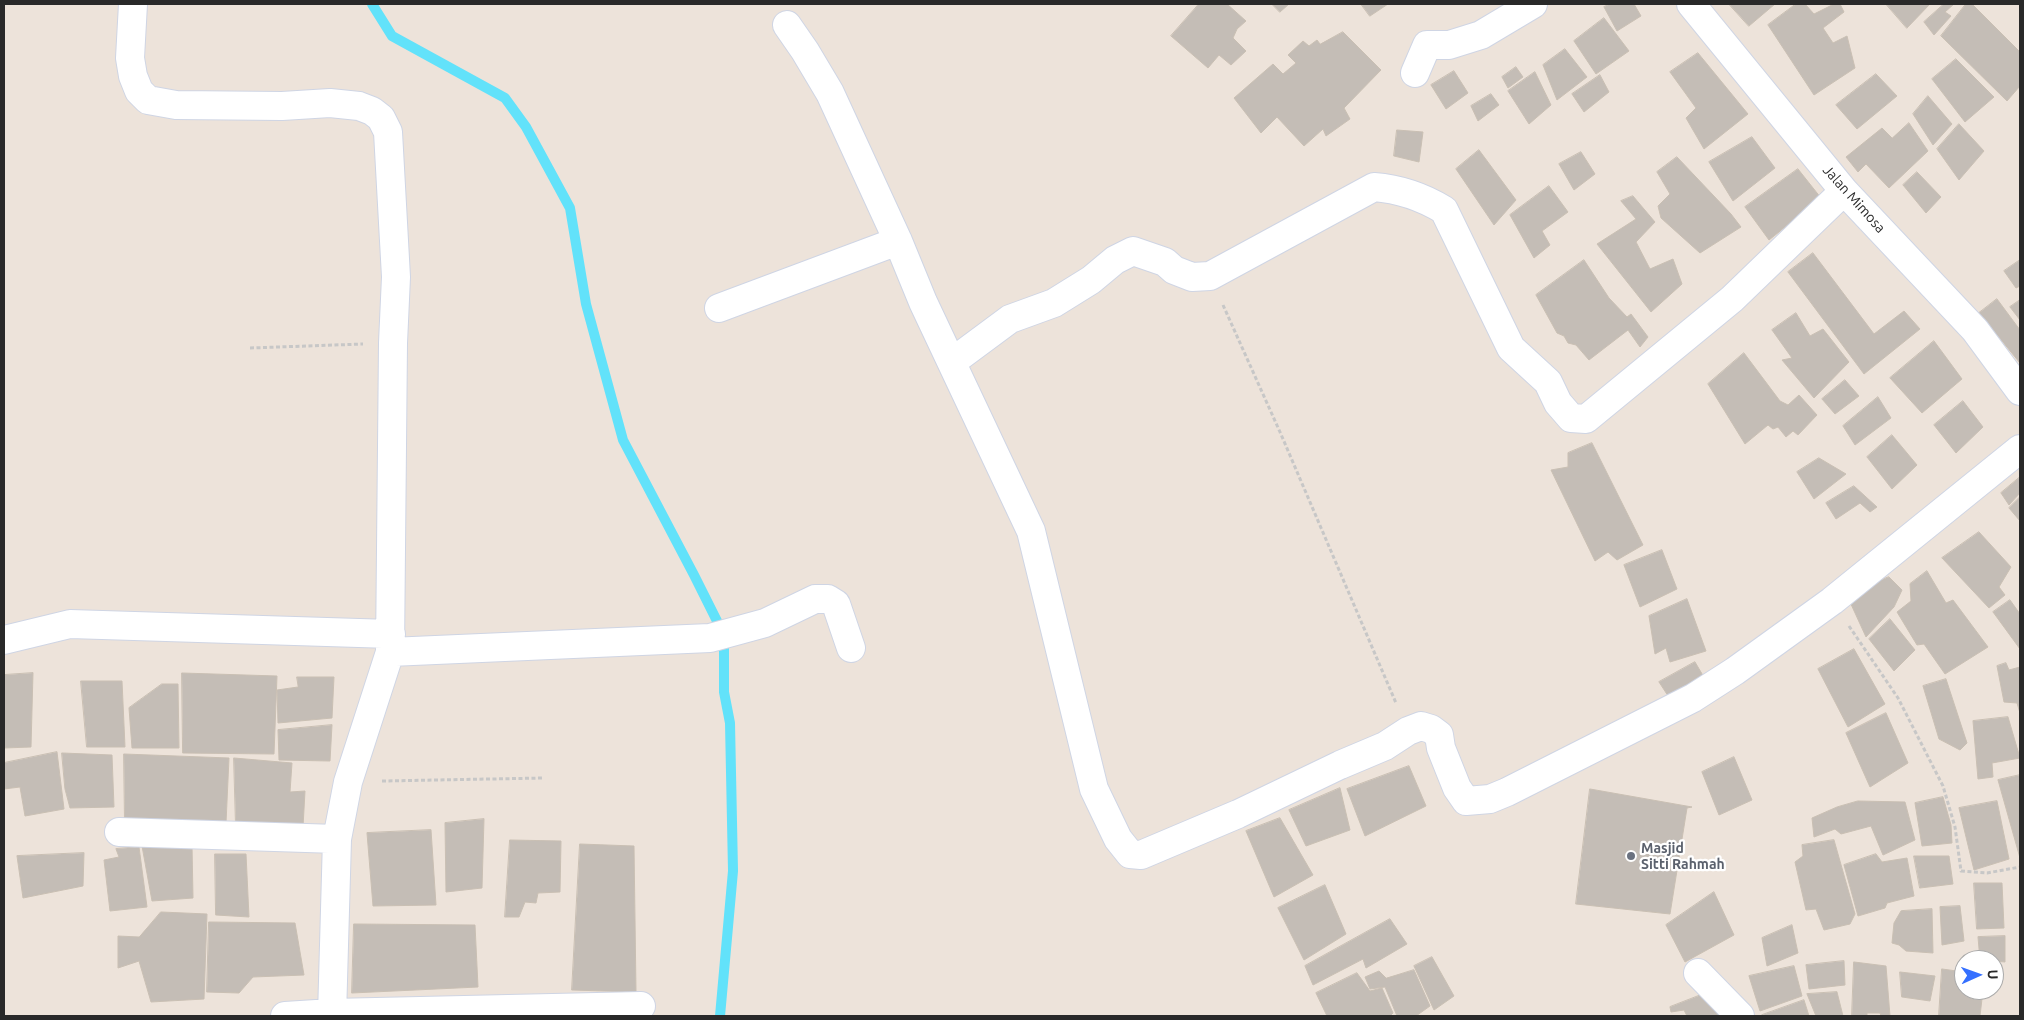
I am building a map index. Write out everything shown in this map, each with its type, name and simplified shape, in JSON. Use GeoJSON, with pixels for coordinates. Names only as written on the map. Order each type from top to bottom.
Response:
{"type":"FeatureCollection","features":[{"type":"Feature","properties":{"kind":"street"},"geometry":{"type":"LineString","coordinates":[[133,4],[130,58],[139,91],[148,100],[176,105],[282,106],[330,104],[359,106],[372,111],[381,118],[388,132],[396,277],[393,343],[391,643],[348,782],[337,840],[332,1015]]}},
{"type":"Feature","properties":{"kind":"street"},"geometry":{"type":"LineString","coordinates":[[1415,72],[1427,45],[1449,45],[1481,34],[1533,4]]}},
{"type":"Feature","properties":{"kind":"street","name":"Jalan Mimosa"},"geometry":{"type":"LineString","coordinates":[[1691,4],[1844,191],[1975,330],[2020,391]]}},
{"type":"Feature","properties":{"kind":"street"},"geometry":{"type":"LineString","coordinates":[[787,25],[830,93],[898,241],[923,302],[1031,531],[1094,789],[1118,839],[1130,854],[1141,855],[1238,814],[1340,765],[1385,746],[1408,731],[1421,726],[1431,729],[1439,735],[1457,788],[1466,801],[1490,799],[1506,792],[1693,698],[1735,671],[1832,601],[2020,450]]}},
{"type":"Feature","properties":{"kind":"street"},"geometry":{"type":"LineString","coordinates":[[952,362],[1010,319],[1054,304],[1092,280],[1115,260],[1133,251],[1165,262],[1174,270],[1192,277],[1210,276],[1374,187],[1396,189],[1426,199],[1444,210],[1511,348],[1548,382],[1558,403],[1571,418],[1586,418],[1732,299],[1844,191]]}},
{"type":"Feature","properties":{"kind":"street"},"geometry":{"type":"LineString","coordinates":[[719,308],[898,241]]}},
{"type":"Feature","properties":{"kind":"street"},"geometry":{"type":"LineString","coordinates":[[4,640],[70,624],[391,643],[710,638],[765,623],[815,599],[828,599],[836,604],[851,648]]}},
{"type":"Feature","properties":{"kind":"street"},"geometry":{"type":"LineString","coordinates":[[119,832],[337,840]]}},
{"type":"Feature","properties":{"kind":"street"},"geometry":{"type":"LineString","coordinates":[[1698,973],[1740,1016]]}},
{"type":"Feature","properties":{"kind":"street"},"geometry":{"type":"LineString","coordinates":[[286,1016],[641,1006]]}},
{"type":"Feature","properties":{"kind":"path"},"geometry":{"type":"LineString","coordinates":[[1210,276],[1280,432],[1408,731]]}},
{"type":"Feature","properties":{"kind":"path"},"geometry":{"type":"LineString","coordinates":[[250,348],[393,343]]}},
{"type":"Feature","properties":{"kind":"path"},"geometry":{"type":"LineString","coordinates":[[1832,601],[1898,698],[1943,786],[1955,827],[1961,872],[1987,873],[2020,868]]}},
{"type":"Feature","properties":{"kind":"path"},"geometry":{"type":"LineString","coordinates":[[348,782],[544,778]]}},
{"type":"Feature","properties":{"kind":"building"},"geometry":{"type":"Polygon","coordinates":[[[1199,4],[1227,4],[1246,21],[1237,29],[1233,38],[1246,51],[1231,65],[1219,55],[1208,68],[1171,36],[1199,4]]]}},
{"type":"Feature","properties":{"kind":"building"},"geometry":{"type":"Polygon","coordinates":[[[1272,4],[1289,4],[1280,12],[1272,4]]]}},
{"type":"Feature","properties":{"kind":"building"},"geometry":{"type":"Polygon","coordinates":[[[1361,4],[1388,4],[1370,16],[1361,4]]]}},
{"type":"Feature","properties":{"kind":"building"},"geometry":{"type":"Polygon","coordinates":[[[1610,4],[1634,4],[1641,16],[1617,31],[1604,7],[1610,4]]]}},
{"type":"Feature","properties":{"kind":"building"},"geometry":{"type":"Polygon","coordinates":[[[1729,4],[1775,4],[1749,26],[1729,4]]]}},
{"type":"Feature","properties":{"kind":"building"},"geometry":{"type":"Polygon","coordinates":[[[1796,4],[1805,4],[1814,14],[1834,4],[1840,4],[1844,12],[1823,28],[1833,43],[1847,36],[1855,68],[1814,95],[1768,25],[1796,4]]]}},
{"type":"Feature","properties":{"kind":"building"},"geometry":{"type":"Polygon","coordinates":[[[1886,4],[1930,4],[1907,28],[1886,4]]]}},
{"type":"Feature","properties":{"kind":"building"},"geometry":{"type":"Polygon","coordinates":[[[1944,4],[1954,4],[1945,12],[1951,16],[1934,35],[1924,22],[1944,4]]]}},
{"type":"Feature","properties":{"kind":"building"},"geometry":{"type":"Polygon","coordinates":[[[1966,4],[1972,4],[2020,52],[2020,86],[2007,101],[1941,36],[1966,4]]]}},
{"type":"Feature","properties":{"kind":"building"},"geometry":{"type":"Polygon","coordinates":[[[1604,18],[1629,51],[1596,74],[1574,41],[1604,18]]]}},
{"type":"Feature","properties":{"kind":"building"},"geometry":{"type":"Polygon","coordinates":[[[1343,32],[1381,70],[1344,108],[1350,119],[1326,136],[1323,129],[1304,146],[1277,117],[1261,133],[1234,98],[1273,64],[1283,74],[1296,63],[1288,55],[1303,41],[1309,46],[1317,40],[1320,44],[1343,32]]]}},
{"type":"Feature","properties":{"kind":"building"},"geometry":{"type":"Polygon","coordinates":[[[1565,49],[1587,77],[1557,100],[1543,65],[1565,49]]]}},
{"type":"Feature","properties":{"kind":"building"},"geometry":{"type":"Polygon","coordinates":[[[1698,53],[1748,114],[1704,149],[1686,118],[1696,108],[1670,72],[1698,53]]]}},
{"type":"Feature","properties":{"kind":"building"},"geometry":{"type":"Polygon","coordinates":[[[1956,59],[1994,97],[1965,122],[1932,79],[1956,59]]]}},
{"type":"Feature","properties":{"kind":"building"},"geometry":{"type":"Polygon","coordinates":[[[1516,67],[1523,77],[1508,88],[1502,77],[1516,67]]]}},
{"type":"Feature","properties":{"kind":"building"},"geometry":{"type":"Polygon","coordinates":[[[1454,71],[1468,93],[1446,109],[1431,85],[1454,71]]]}},
{"type":"Feature","properties":{"kind":"building"},"geometry":{"type":"Polygon","coordinates":[[[1535,72],[1551,105],[1529,124],[1508,91],[1535,72]]]}},
{"type":"Feature","properties":{"kind":"building"},"geometry":{"type":"Polygon","coordinates":[[[1876,74],[1897,96],[1857,129],[1836,105],[1876,74]]]}},
{"type":"Feature","properties":{"kind":"building"},"geometry":{"type":"Polygon","coordinates":[[[1600,75],[1609,92],[1584,112],[1572,94],[1600,75]]]}},
{"type":"Feature","properties":{"kind":"building"},"geometry":{"type":"Polygon","coordinates":[[[1491,94],[1499,105],[1478,121],[1471,106],[1491,94]]]}},
{"type":"Feature","properties":{"kind":"building"},"geometry":{"type":"Polygon","coordinates":[[[1928,96],[1952,124],[1933,145],[1913,114],[1928,96]]]}},
{"type":"Feature","properties":{"kind":"building"},"geometry":{"type":"Polygon","coordinates":[[[1909,123],[1928,151],[1889,188],[1866,164],[1858,172],[1846,157],[1882,128],[1892,138],[1909,123]]]}},
{"type":"Feature","properties":{"kind":"building"},"geometry":{"type":"Polygon","coordinates":[[[1959,124],[1984,151],[1959,180],[1937,149],[1959,124]]]}},
{"type":"Feature","properties":{"kind":"building"},"geometry":{"type":"Polygon","coordinates":[[[1397,130],[1423,132],[1419,162],[1394,156],[1397,130]]]}},
{"type":"Feature","properties":{"kind":"building"},"geometry":{"type":"Polygon","coordinates":[[[1752,137],[1775,168],[1733,201],[1709,162],[1752,137]]]}},
{"type":"Feature","properties":{"kind":"building"},"geometry":{"type":"Polygon","coordinates":[[[1479,150],[1516,200],[1494,225],[1456,169],[1479,150]]]}},
{"type":"Feature","properties":{"kind":"building"},"geometry":{"type":"Polygon","coordinates":[[[1581,152],[1595,174],[1574,190],[1559,164],[1581,152]]]}},
{"type":"Feature","properties":{"kind":"building"},"geometry":{"type":"Polygon","coordinates":[[[1677,157],[1741,227],[1700,253],[1661,218],[1658,206],[1670,194],[1657,172],[1677,157]]]}},
{"type":"Feature","properties":{"kind":"building"},"geometry":{"type":"Polygon","coordinates":[[[1798,169],[1821,198],[1769,240],[1745,207],[1798,169]]]}},
{"type":"Feature","properties":{"kind":"building"},"geometry":{"type":"Polygon","coordinates":[[[1917,172],[1941,197],[1926,213],[1903,185],[1917,172]]]}},
{"type":"Feature","properties":{"kind":"building"},"geometry":{"type":"Polygon","coordinates":[[[1549,186],[1568,212],[1542,231],[1550,245],[1534,258],[1510,215],[1549,186]]]}},
{"type":"Feature","properties":{"kind":"building"},"geometry":{"type":"Polygon","coordinates":[[[1633,196],[1655,222],[1636,242],[1650,269],[1673,259],[1682,284],[1651,312],[1597,244],[1636,219],[1621,201],[1633,196]]]}},
{"type":"Feature","properties":{"kind":"building"},"geometry":{"type":"Polygon","coordinates":[[[1813,253],[1874,334],[1904,311],[1920,329],[1864,374],[1788,272],[1813,253]]]}},
{"type":"Feature","properties":{"kind":"building"},"geometry":{"type":"Polygon","coordinates":[[[1584,260],[1609,298],[1627,317],[1631,314],[1648,337],[1640,347],[1628,330],[1589,360],[1576,345],[1568,343],[1564,336],[1557,333],[1536,295],[1584,260]]]}},
{"type":"Feature","properties":{"kind":"building"},"geometry":{"type":"Polygon","coordinates":[[[2020,260],[2020,286],[2016,288],[2004,271],[2020,260]]]}},
{"type":"Feature","properties":{"kind":"building"},"geometry":{"type":"Polygon","coordinates":[[[1997,299],[2020,330],[2020,363],[1979,313],[1997,299]]]}},
{"type":"Feature","properties":{"kind":"building"},"geometry":{"type":"Polygon","coordinates":[[[2020,300],[2020,320],[2010,307],[2020,300]]]}},
{"type":"Feature","properties":{"kind":"building"},"geometry":{"type":"Polygon","coordinates":[[[1796,313],[1810,336],[1823,329],[1849,362],[1814,398],[1782,360],[1792,358],[1772,330],[1796,313]]]}},
{"type":"Feature","properties":{"kind":"building"},"geometry":{"type":"Polygon","coordinates":[[[1934,341],[1962,379],[1922,413],[1890,378],[1934,341]]]}},
{"type":"Feature","properties":{"kind":"building"},"geometry":{"type":"Polygon","coordinates":[[[1744,353],[1780,401],[1788,405],[1799,395],[1817,415],[1798,435],[1793,431],[1786,437],[1778,427],[1773,429],[1768,425],[1745,444],[1708,384],[1744,353]]]}},
{"type":"Feature","properties":{"kind":"building"},"geometry":{"type":"Polygon","coordinates":[[[1845,380],[1859,396],[1835,414],[1822,399],[1845,380]]]}},
{"type":"Feature","properties":{"kind":"building"},"geometry":{"type":"Polygon","coordinates":[[[1878,397],[1891,418],[1855,445],[1843,426],[1878,397]]]}},
{"type":"Feature","properties":{"kind":"building"},"geometry":{"type":"Polygon","coordinates":[[[1963,401],[1983,427],[1956,453],[1934,425],[1963,401]]]}},
{"type":"Feature","properties":{"kind":"building"},"geometry":{"type":"Polygon","coordinates":[[[1892,435],[1917,465],[1892,489],[1867,457],[1892,435]]]}},
{"type":"Feature","properties":{"kind":"building"},"geometry":{"type":"Polygon","coordinates":[[[1592,443],[1643,545],[1617,560],[1608,552],[1595,561],[1551,470],[1568,467],[1568,453],[1592,443]]]}},
{"type":"Feature","properties":{"kind":"building"},"geometry":{"type":"Polygon","coordinates":[[[1819,458],[1846,474],[1814,499],[1797,472],[1819,458]]]}},
{"type":"Feature","properties":{"kind":"building"},"geometry":{"type":"Polygon","coordinates":[[[2020,477],[2020,493],[2009,505],[2001,493],[2020,477]]]}},
{"type":"Feature","properties":{"kind":"building"},"geometry":{"type":"Polygon","coordinates":[[[1854,486],[1877,507],[1870,512],[1860,503],[1836,519],[1826,503],[1854,486]]]}},
{"type":"Feature","properties":{"kind":"building"},"geometry":{"type":"Polygon","coordinates":[[[2020,497],[2020,521],[2009,508],[2020,497]]]}},
{"type":"Feature","properties":{"kind":"building"},"geometry":{"type":"Polygon","coordinates":[[[1979,532],[2011,567],[1999,587],[2005,595],[1989,608],[1942,558],[1979,532]]]}},
{"type":"Feature","properties":{"kind":"building"},"geometry":{"type":"Polygon","coordinates":[[[1662,550],[1677,589],[1640,607],[1624,565],[1662,550]]]}},
{"type":"Feature","properties":{"kind":"building"},"geometry":{"type":"Polygon","coordinates":[[[1927,571],[1946,603],[1953,600],[1988,647],[1945,674],[1924,644],[1917,645],[1897,612],[1911,601],[1910,584],[1927,571]]]}},
{"type":"Feature","properties":{"kind":"building"},"geometry":{"type":"Polygon","coordinates":[[[1889,577],[1902,590],[1894,607],[1866,637],[1850,602],[1873,583],[1889,577]]]}},
{"type":"Feature","properties":{"kind":"building"},"geometry":{"type":"Polygon","coordinates":[[[1687,599],[1706,651],[1670,662],[1666,648],[1655,654],[1649,616],[1687,599]]]}},
{"type":"Feature","properties":{"kind":"building"},"geometry":{"type":"Polygon","coordinates":[[[2010,600],[2020,614],[2020,649],[1993,612],[2010,600]]]}},
{"type":"Feature","properties":{"kind":"building"},"geometry":{"type":"Polygon","coordinates":[[[1890,619],[1915,650],[1894,671],[1869,639],[1890,619]]]}},
{"type":"Feature","properties":{"kind":"building"},"geometry":{"type":"Polygon","coordinates":[[[1854,649],[1885,704],[1848,727],[1818,669],[1854,649]]]}},
{"type":"Feature","properties":{"kind":"building"},"geometry":{"type":"Polygon","coordinates":[[[1695,662],[1705,679],[1672,702],[1659,682],[1695,662]]]}},
{"type":"Feature","properties":{"kind":"building"},"geometry":{"type":"Polygon","coordinates":[[[2006,663],[2009,670],[2020,667],[2020,713],[2017,703],[2004,702],[1997,666],[2006,663]]]}},
{"type":"Feature","properties":{"kind":"building"},"geometry":{"type":"Polygon","coordinates":[[[33,673],[31,747],[4,748],[4,675],[33,673]]]}},
{"type":"Feature","properties":{"kind":"building"},"geometry":{"type":"Polygon","coordinates":[[[182,673],[277,676],[274,754],[183,753],[182,673]]]}},
{"type":"Feature","properties":{"kind":"building"},"geometry":{"type":"Polygon","coordinates":[[[297,677],[334,677],[332,718],[278,723],[277,690],[298,687],[297,677]]]}},
{"type":"Feature","properties":{"kind":"building"},"geometry":{"type":"Polygon","coordinates":[[[1946,679],[1967,743],[1960,750],[1939,739],[1923,686],[1946,679]]]}},
{"type":"Feature","properties":{"kind":"building"},"geometry":{"type":"Polygon","coordinates":[[[81,681],[122,681],[125,747],[87,747],[81,681]]]}},
{"type":"Feature","properties":{"kind":"building"},"geometry":{"type":"Polygon","coordinates":[[[162,684],[178,684],[179,748],[132,748],[129,708],[162,684]]]}},
{"type":"Feature","properties":{"kind":"building"},"geometry":{"type":"Polygon","coordinates":[[[1886,713],[1908,763],[1870,787],[1846,733],[1886,713]]]}},
{"type":"Feature","properties":{"kind":"building"},"geometry":{"type":"Polygon","coordinates":[[[2008,717],[2020,758],[1992,763],[1993,777],[1978,779],[1973,721],[2008,717]]]}},
{"type":"Feature","properties":{"kind":"building"},"geometry":{"type":"Polygon","coordinates":[[[332,725],[330,761],[279,760],[278,730],[332,725]]]}},
{"type":"Feature","properties":{"kind":"building"},"geometry":{"type":"Polygon","coordinates":[[[57,752],[64,809],[25,816],[20,787],[4,789],[4,763],[57,752]]]}},
{"type":"Feature","properties":{"kind":"building"},"geometry":{"type":"Polygon","coordinates":[[[62,753],[112,755],[114,807],[70,808],[65,789],[62,753]]]}},
{"type":"Feature","properties":{"kind":"building"},"geometry":{"type":"Polygon","coordinates":[[[124,754],[229,758],[226,823],[125,827],[124,754]]]}},
{"type":"Feature","properties":{"kind":"building"},"geometry":{"type":"Polygon","coordinates":[[[1734,757],[1752,800],[1719,815],[1702,772],[1734,757]]]}},
{"type":"Feature","properties":{"kind":"building"},"geometry":{"type":"Polygon","coordinates":[[[234,758],[292,763],[290,792],[305,791],[303,827],[236,827],[234,758]]]}},
{"type":"Feature","properties":{"kind":"building"},"geometry":{"type":"Polygon","coordinates":[[[1409,766],[1426,806],[1365,836],[1347,789],[1409,766]]]}},
{"type":"Feature","properties":{"kind":"building"},"geometry":{"type":"Polygon","coordinates":[[[2020,775],[2020,858],[1998,780],[2020,775]]]}},
{"type":"Feature","properties":{"kind":"building"},"geometry":{"type":"Polygon","coordinates":[[[1340,788],[1350,830],[1306,846],[1289,810],[1340,788]]]}},
{"type":"Feature","properties":{"kind":"building","name":"Masjid Sitti Rahmah"},"geometry":{"type":"Polygon","coordinates":[[[1590,789],[1692,807],[1687,808],[1670,914],[1576,904],[1590,789]]]}},
{"type":"Feature","properties":{"kind":"building"},"geometry":{"type":"Polygon","coordinates":[[[1943,797],[1951,825],[1952,843],[1922,846],[1915,803],[1943,797]]]}},
{"type":"Feature","properties":{"kind":"building"},"geometry":{"type":"Polygon","coordinates":[[[1858,801],[1905,802],[1915,840],[1883,855],[1871,826],[1841,834],[1835,829],[1814,837],[1812,818],[1837,807],[1858,801]]]}},
{"type":"Feature","properties":{"kind":"building"},"geometry":{"type":"Polygon","coordinates":[[[1997,801],[2009,859],[1974,870],[1959,808],[1997,801]]]}},
{"type":"Feature","properties":{"kind":"building"},"geometry":{"type":"Polygon","coordinates":[[[1280,818],[1313,875],[1274,897],[1246,831],[1280,818]]]}},
{"type":"Feature","properties":{"kind":"building"},"geometry":{"type":"Polygon","coordinates":[[[484,819],[482,888],[446,892],[445,823],[484,819]]]}},
{"type":"Feature","properties":{"kind":"building"},"geometry":{"type":"Polygon","coordinates":[[[431,830],[436,905],[373,906],[367,833],[431,830]]]}},
{"type":"Feature","properties":{"kind":"building"},"geometry":{"type":"Polygon","coordinates":[[[510,840],[561,841],[560,892],[538,893],[536,903],[525,902],[519,917],[505,917],[510,840]]]}},
{"type":"Feature","properties":{"kind":"building"},"geometry":{"type":"Polygon","coordinates":[[[1834,840],[1855,914],[1850,924],[1824,930],[1816,909],[1806,910],[1795,862],[1803,856],[1802,845],[1834,840]]]}},
{"type":"Feature","properties":{"kind":"building"},"geometry":{"type":"Polygon","coordinates":[[[580,844],[634,846],[636,992],[572,990],[580,844]]]}},
{"type":"Feature","properties":{"kind":"building"},"geometry":{"type":"Polygon","coordinates":[[[192,845],[193,898],[152,901],[142,846],[192,845]]]}},
{"type":"Feature","properties":{"kind":"building"},"geometry":{"type":"Polygon","coordinates":[[[139,847],[147,907],[110,911],[104,860],[119,857],[116,849],[139,847]]]}},
{"type":"Feature","properties":{"kind":"building"},"geometry":{"type":"Polygon","coordinates":[[[84,853],[83,886],[23,898],[17,856],[84,853]]]}},
{"type":"Feature","properties":{"kind":"building"},"geometry":{"type":"Polygon","coordinates":[[[215,854],[246,854],[249,917],[216,915],[215,854]]]}},
{"type":"Feature","properties":{"kind":"building"},"geometry":{"type":"Polygon","coordinates":[[[1876,854],[1882,862],[1907,858],[1914,896],[1887,903],[1885,908],[1858,916],[1844,865],[1876,854]]]}},
{"type":"Feature","properties":{"kind":"building"},"geometry":{"type":"Polygon","coordinates":[[[1914,856],[1949,856],[1953,884],[1920,888],[1914,856]]]}},
{"type":"Feature","properties":{"kind":"building"},"geometry":{"type":"Polygon","coordinates":[[[1974,883],[2002,883],[2004,928],[1977,929],[1974,883]]]}},
{"type":"Feature","properties":{"kind":"building"},"geometry":{"type":"Polygon","coordinates":[[[1325,885],[1346,934],[1304,960],[1278,908],[1325,885]]]}},
{"type":"Feature","properties":{"kind":"building"},"geometry":{"type":"Polygon","coordinates":[[[1714,892],[1734,935],[1685,962],[1666,925],[1714,892]]]}},
{"type":"Feature","properties":{"kind":"building"},"geometry":{"type":"Polygon","coordinates":[[[1960,906],[1964,941],[1942,945],[1940,907],[1960,906]]]}},
{"type":"Feature","properties":{"kind":"building"},"geometry":{"type":"Polygon","coordinates":[[[1932,909],[1933,953],[1906,951],[1899,945],[1892,943],[1894,923],[1901,911],[1932,909]]]}},
{"type":"Feature","properties":{"kind":"building"},"geometry":{"type":"Polygon","coordinates":[[[161,912],[207,914],[204,999],[151,1002],[139,961],[118,968],[118,936],[139,937],[161,912]]]}},
{"type":"Feature","properties":{"kind":"building"},"geometry":{"type":"Polygon","coordinates":[[[1390,919],[1407,944],[1366,968],[1363,959],[1313,985],[1305,966],[1390,919]]]}},
{"type":"Feature","properties":{"kind":"building"},"geometry":{"type":"Polygon","coordinates":[[[209,922],[295,923],[304,975],[253,977],[239,993],[207,992],[209,922]]]}},
{"type":"Feature","properties":{"kind":"building"},"geometry":{"type":"Polygon","coordinates":[[[354,924],[475,925],[478,987],[352,993],[354,924]]]}},
{"type":"Feature","properties":{"kind":"building"},"geometry":{"type":"Polygon","coordinates":[[[1792,925],[1798,953],[1767,966],[1762,938],[1792,925]]]}},
{"type":"Feature","properties":{"kind":"building"},"geometry":{"type":"Polygon","coordinates":[[[2005,936],[2005,962],[2004,950],[1979,950],[1978,937],[2005,936]]]}},
{"type":"Feature","properties":{"kind":"building"},"geometry":{"type":"Polygon","coordinates":[[[1432,957],[1454,996],[1434,1010],[1414,966],[1432,957]]]}},
{"type":"Feature","properties":{"kind":"building"},"geometry":{"type":"Polygon","coordinates":[[[1844,961],[1845,985],[1809,989],[1806,965],[1844,961]]]}},
{"type":"Feature","properties":{"kind":"building"},"geometry":{"type":"Polygon","coordinates":[[[1854,962],[1886,966],[1890,1016],[1881,1016],[1880,1013],[1867,1013],[1867,1016],[1852,1016],[1854,962]]]}},
{"type":"Feature","properties":{"kind":"building"},"geometry":{"type":"Polygon","coordinates":[[[1794,966],[1802,996],[1760,1011],[1749,976],[1794,966]]]}},
{"type":"Feature","properties":{"kind":"building"},"geometry":{"type":"Polygon","coordinates":[[[1942,969],[1954,971],[1954,1000],[1982,1000],[1980,1016],[1939,1016],[1942,969]]]}},
{"type":"Feature","properties":{"kind":"building"},"geometry":{"type":"Polygon","coordinates":[[[1414,970],[1430,1006],[1416,1016],[1397,1016],[1385,987],[1370,989],[1365,977],[1379,971],[1386,978],[1414,970]]]}},
{"type":"Feature","properties":{"kind":"building"},"geometry":{"type":"Polygon","coordinates":[[[1900,972],[1935,976],[1930,1001],[1902,997],[1900,972]]]}},
{"type":"Feature","properties":{"kind":"building"},"geometry":{"type":"Polygon","coordinates":[[[1357,973],[1370,991],[1382,988],[1393,1013],[1390,1016],[1327,1016],[1316,993],[1357,973]]]}},
{"type":"Feature","properties":{"kind":"building"},"geometry":{"type":"Polygon","coordinates":[[[1837,992],[1843,1016],[1816,1016],[1807,994],[1837,992]]]}},
{"type":"Feature","properties":{"kind":"building"},"geometry":{"type":"Polygon","coordinates":[[[1701,995],[1720,1016],[1687,1016],[1684,1010],[1671,1012],[1670,1007],[1701,995]]]}},
{"type":"Feature","properties":{"kind":"building"},"geometry":{"type":"Polygon","coordinates":[[[1804,1000],[1809,1016],[1762,1015],[1804,1000]]]}},
{"type":"Feature","properties":{"kind":"waterway"},"geometry":{"type":"LineString","coordinates":[[372,4],[392,36],[505,98],[526,127],[570,208],[586,304],[623,440],[724,635],[724,692],[730,723],[733,871],[720,1016]]}},
{"type":"Feature","properties":{"kind":"place","name":"Masjid Sitti Rahmah"},"geometry":{"type":"Point","coordinates":[1631,856]}}]}
